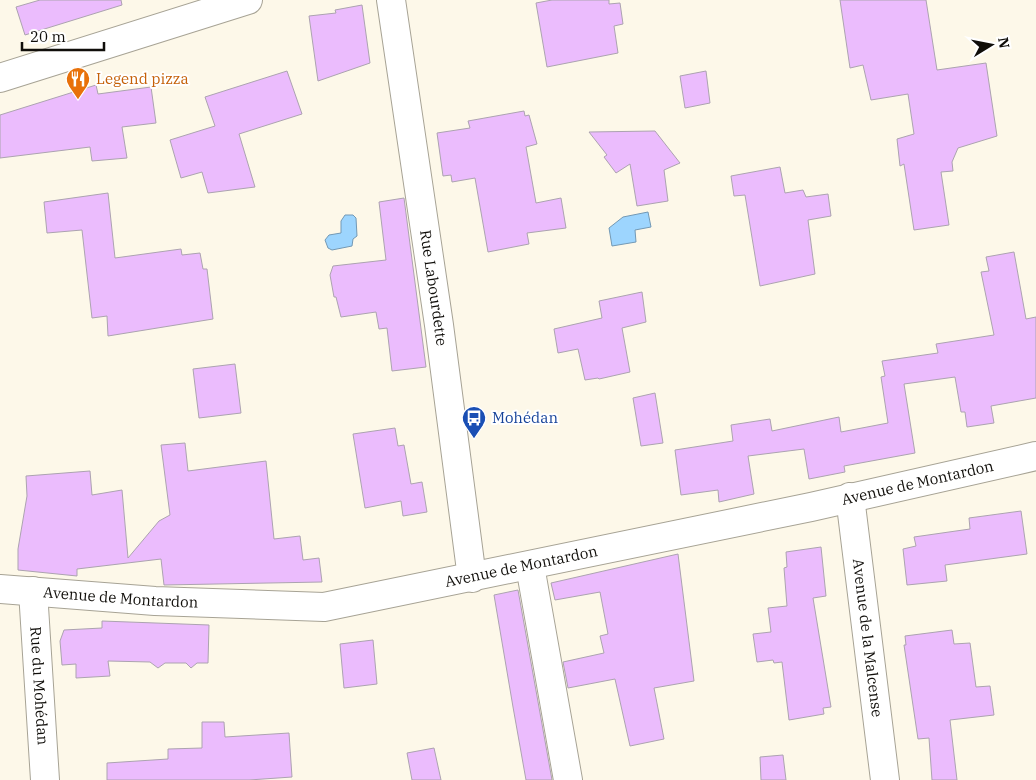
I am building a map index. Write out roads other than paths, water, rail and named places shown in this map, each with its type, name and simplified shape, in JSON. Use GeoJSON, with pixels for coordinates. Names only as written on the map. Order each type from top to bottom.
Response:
{"type":"FeatureCollection","features":[{"type":"Feature","properties":{"kind":"street"},"geometry":{"type":"LineString","coordinates":[[0,78],[248,0]]}},
{"type":"Feature","properties":{"kind":"street","name":"Rue Labourdette"},"geometry":{"type":"LineString","coordinates":[[391,0],[441,335],[472,578]]}},
{"type":"Feature","properties":{"kind":"street","name":"Avenue de Montardon"},"geometry":{"type":"LineString","coordinates":[[0,589],[155,601],[324,607],[530,566],[850,498],[1036,456]]}},
{"type":"Feature","properties":{"kind":"street","name":"Avenue de la Malcense"},"geometry":{"type":"LineString","coordinates":[[850,498],[885,780]]}},
{"type":"Feature","properties":{"kind":"street"},"geometry":{"type":"LineString","coordinates":[[530,566],[568,780]]}},
{"type":"Feature","properties":{"kind":"street","name":"Rue du Mohédan"},"geometry":{"type":"LineString","coordinates":[[33,592],[45,780]]}},
{"type":"Feature","properties":{"kind":"water"},"geometry":{"type":"Polygon","coordinates":[[[648,212],[651,227],[635,230],[636,242],[612,246],[609,228],[623,217],[648,212]]]}},
{"type":"Feature","properties":{"kind":"water"},"geometry":{"type":"Polygon","coordinates":[[[345,215],[353,215],[356,218],[357,236],[353,239],[352,246],[332,250],[328,248],[325,240],[329,235],[341,233],[341,221],[345,215]]]}},
{"type":"Feature","properties":{"kind":"place","name":"Legend pizza"},"geometry":{"type":"Point","coordinates":[78,100]}},
{"type":"Feature","properties":{"kind":"place","name":"Mohédan"},"geometry":{"type":"Point","coordinates":[474,439]}}]}
